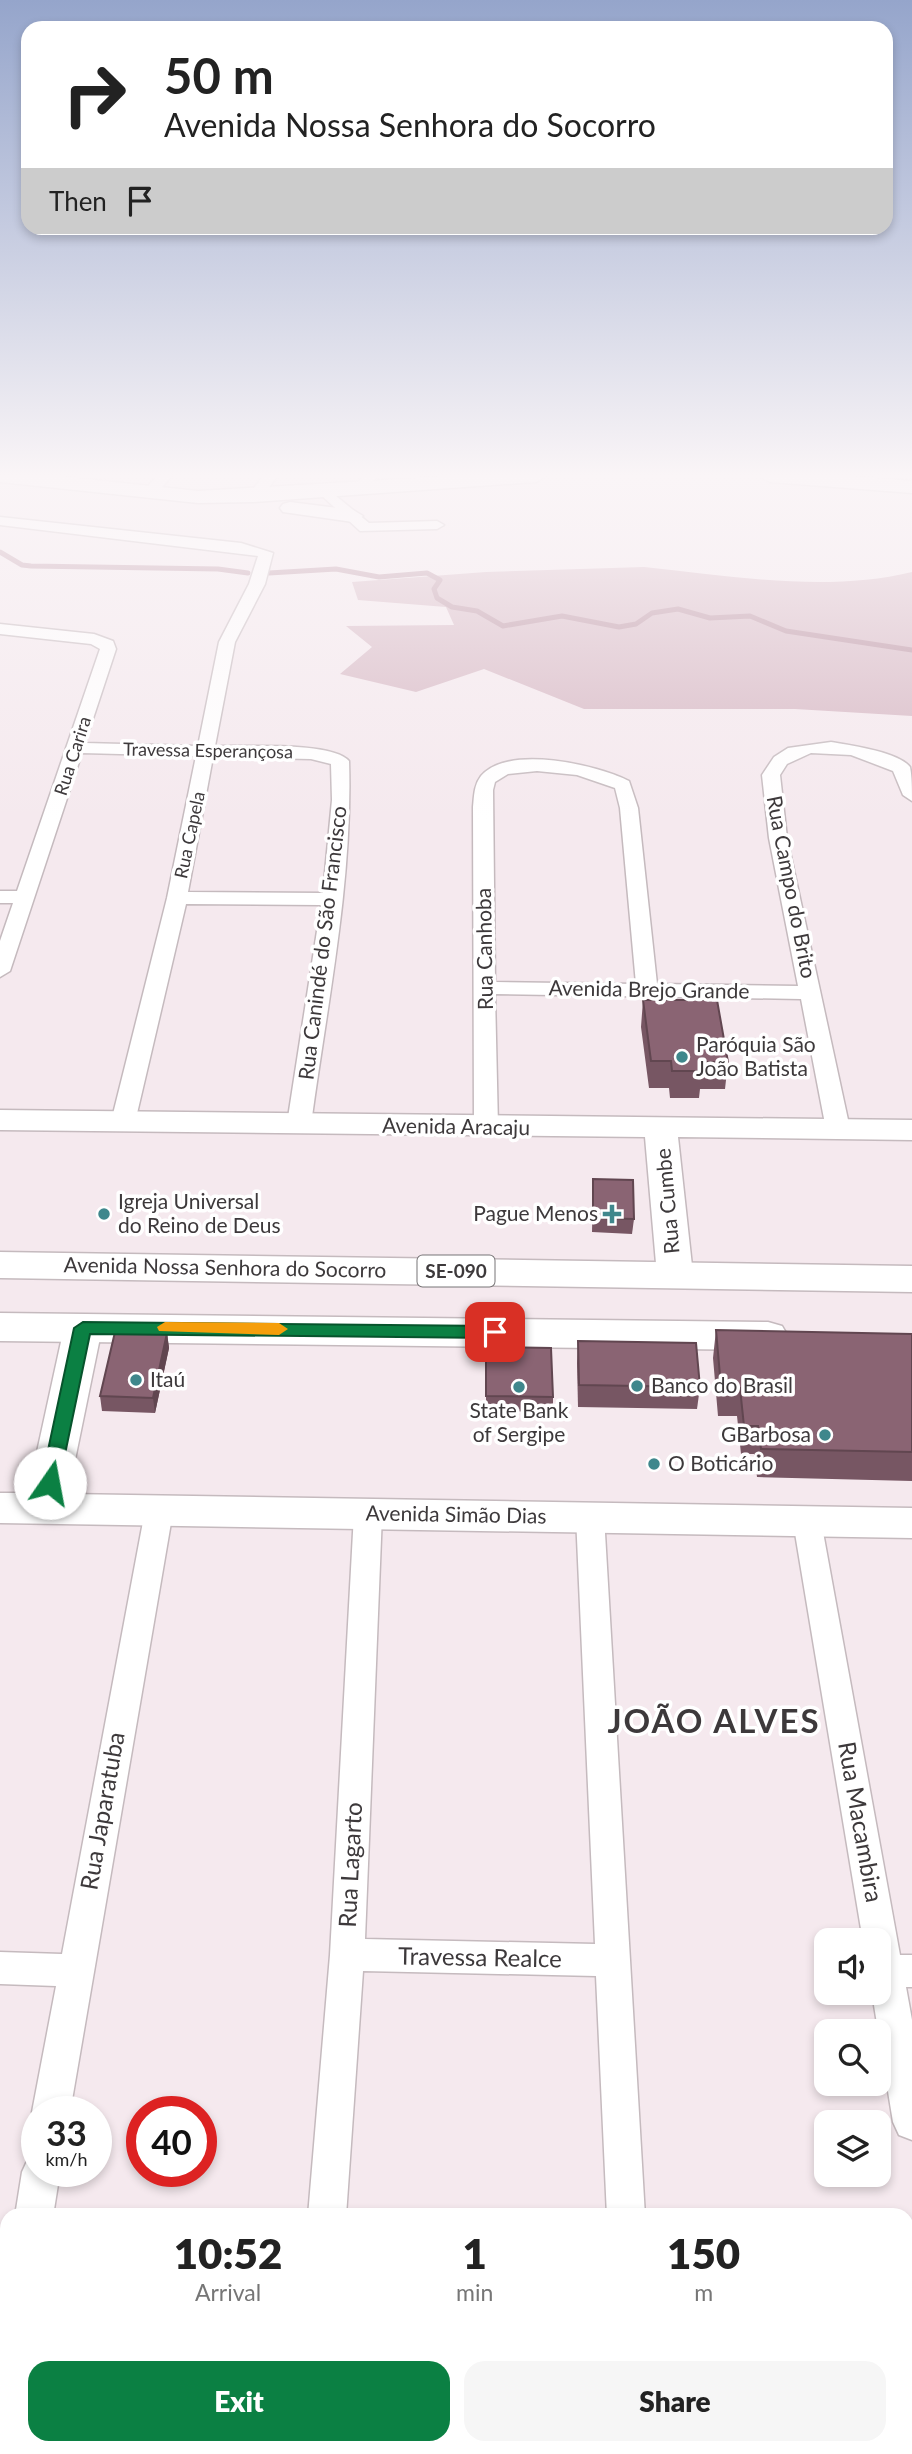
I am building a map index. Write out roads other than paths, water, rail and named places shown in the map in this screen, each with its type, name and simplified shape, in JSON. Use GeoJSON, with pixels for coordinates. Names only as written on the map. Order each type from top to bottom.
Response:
{"type":"FeatureCollection","features":[{"type":"Feature","properties":{"kind":"main road","name":"Avenida Nossa Senhora do Socorro"},"geometry":{"type":"LineString","coordinates":[[0,1265],[912,1279]]}},
{"type":"Feature","properties":{"kind":"main road"},"geometry":{"type":"LineString","coordinates":[[386,1270],[420,1280],[429,1292],[419,1312],[386,1330]]}},
{"type":"Feature","properties":{"kind":"main road"},"geometry":{"type":"LineString","coordinates":[[0,1327],[805,1336]]}},
{"type":"Feature","properties":{"kind":"street","name":"Rua Capela"},"geometry":{"type":"LineString","coordinates":[[123,1122],[177,898],[227,642],[254,591]]}},
{"type":"Feature","properties":{"kind":"street","name":"Rua Carira"},"geometry":{"type":"LineString","coordinates":[[0,629],[49,632],[107,643],[105,659],[0,971]]}},
{"type":"Feature","properties":{"kind":"street","name":"Travessa Esperançosa"},"geometry":{"type":"LineString","coordinates":[[75,748],[311,754],[340,761]]}},
{"type":"Feature","properties":{"kind":"street","name":"Rua Campo do Brito"},"geometry":{"type":"LineString","coordinates":[[838,1129],[778,838],[772,771],[781,760],[808,748],[842,749],[883,759],[901,768],[912,795]]}},
{"type":"Feature","properties":{"kind":"street","name":"Rua Canindé do São Francisco"},"geometry":{"type":"LineString","coordinates":[[299,1124],[332,900],[343,779],[340,761]]}},
{"type":"Feature","properties":{"kind":"street","name":"Rua Canhoba"},"geometry":{"type":"LineString","coordinates":[[486,1127],[482,807],[485,785],[494,774],[516,768],[550,767],[596,773],[623,785],[629,808],[647,990]]}},
{"type":"Feature","properties":{"kind":"street"},"geometry":{"type":"LineString","coordinates":[[0,897],[26,897]]}},
{"type":"Feature","properties":{"kind":"street"},"geometry":{"type":"LineString","coordinates":[[177,898],[332,900]]}},
{"type":"Feature","properties":{"kind":"street","name":"Avenida Brejo Grande"},"geometry":{"type":"LineString","coordinates":[[486,988],[811,993]]}},
{"type":"Feature","properties":{"kind":"street","name":"Avenida Aracaju"},"geometry":{"type":"LineString","coordinates":[[0,1120],[912,1130]]}},
{"type":"Feature","properties":{"kind":"street","name":"Rua Cumbe"},"geometry":{"type":"LineString","coordinates":[[662,1128],[675,1275]]}},
{"type":"Feature","properties":{"kind":"street"},"geometry":{"type":"LineString","coordinates":[[45,1508],[83,1328]]}},
{"type":"Feature","properties":{"kind":"street","name":"Avenida Simão Dias"},"geometry":{"type":"LineString","coordinates":[[0,1508],[912,1523]]}},
{"type":"Feature","properties":{"kind":"street","name":"Rua Japaratuba"},"geometry":{"type":"LineString","coordinates":[[54,2096],[74,1970],[159,1511]]}},
{"type":"Feature","properties":{"kind":"street","name":"Rua Lagarto"},"geometry":{"type":"LineString","coordinates":[[328,2208],[347,1955],[369,1514]]}},
{"type":"Feature","properties":{"kind":"street"},"geometry":{"type":"LineString","coordinates":[[590,1516],[626,2208]]}},
{"type":"Feature","properties":{"kind":"street","name":"Rua Macambira"},"geometry":{"type":"LineString","coordinates":[[807,1521],[899,1971],[912,2122]]}},
{"type":"Feature","properties":{"kind":"street","name":"Travessa Realce"},"geometry":{"type":"LineString","coordinates":[[347,1955],[613,1960]]}},
{"type":"Feature","properties":{"kind":"street"},"geometry":{"type":"LineString","coordinates":[[0,1968],[74,1970]]}},
{"type":"Feature","properties":{"kind":"street"},"geometry":{"type":"LineString","coordinates":[[35,2208],[39,2187]]}},
{"type":"Feature","properties":{"kind":"waterway"},"geometry":{"type":"LineString","coordinates":[[435,591],[437,598],[452,607],[477,611],[503,626],[562,616],[619,627],[636,624],[652,613],[678,609],[710,618],[750,616],[786,631],[912,650]]}},
{"type":"Feature","properties":{"kind":"place","name":"Paróquia São João Batista"},"geometry":{"type":"Point","coordinates":[682,1057]}},
{"type":"Feature","properties":{"kind":"place","name":"Igreja Universal do Reino de Deus"},"geometry":{"type":"Point","coordinates":[104,1214]}},
{"type":"Feature","properties":{"kind":"place","name":"Pague Menos"},"geometry":{"type":"Point","coordinates":[612,1214]}},
{"type":"Feature","properties":{"kind":"place","name":"Itaú"},"geometry":{"type":"Point","coordinates":[136,1380]}},
{"type":"Feature","properties":{"kind":"place","name":"Banco do Brasil"},"geometry":{"type":"Point","coordinates":[637,1386]}},
{"type":"Feature","properties":{"kind":"place","name":"State Bank of Sergipe"},"geometry":{"type":"Point","coordinates":[519,1387]}},
{"type":"Feature","properties":{"kind":"place","name":"GBarbosa"},"geometry":{"type":"Point","coordinates":[825,1435]}},
{"type":"Feature","properties":{"kind":"place","name":"O Boticário"},"geometry":{"type":"Point","coordinates":[654,1464]}},
{"type":"Feature","properties":{"kind":"district","name":"JOÃO ALVES"},"geometry":{"type":"Point","coordinates":[714,1721]}}]}
